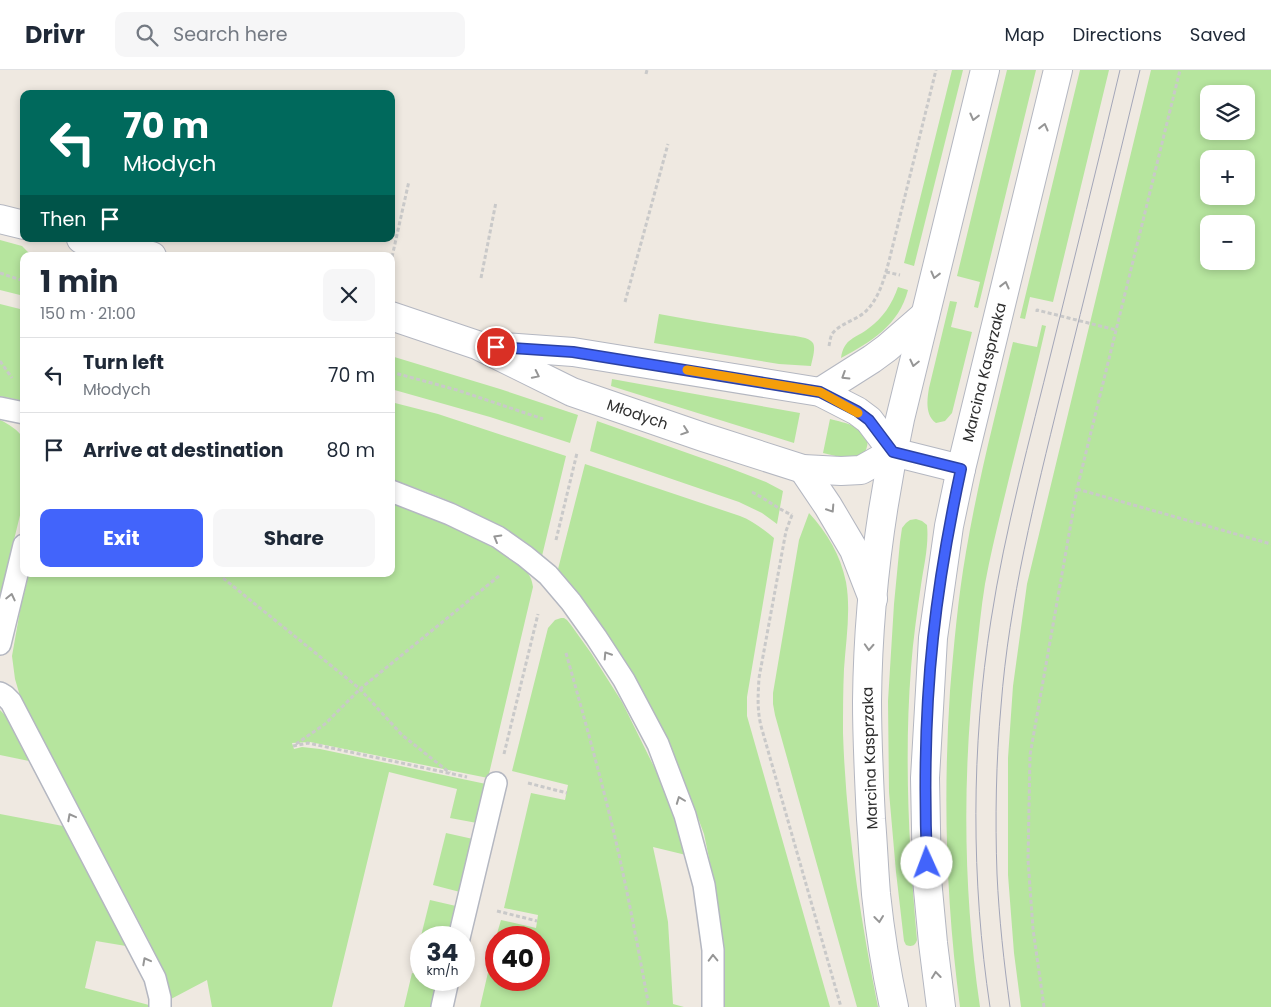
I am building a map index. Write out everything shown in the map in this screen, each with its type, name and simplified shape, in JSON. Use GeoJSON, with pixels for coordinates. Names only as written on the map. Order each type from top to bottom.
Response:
{"type":"FeatureCollection","features":[{"type":"Feature","properties":{"kind":"street","name":"Marcina Kasprzaka"},"geometry":{"type":"LineString","coordinates":[[894,1007],[887,974],[876,895],[870,798],[867,701],[873,599],[883,511],[893,452],[985,70]]}},
{"type":"Feature","properties":{"kind":"street","name":"Marcina Kasprzaka"},"geometry":{"type":"LineString","coordinates":[[940,1007],[927,879],[925,778],[933,638],[949,526],[961,469],[1058,70]]}},
{"type":"Feature","properties":{"kind":"street"},"geometry":{"type":"LineString","coordinates":[[0,219],[20,224]]}},
{"type":"Feature","properties":{"kind":"street"},"geometry":{"type":"LineString","coordinates":[[94,242],[135,252]]}},
{"type":"Feature","properties":{"kind":"street"},"geometry":{"type":"LineString","coordinates":[[820,392],[887,348],[925,315]]}},
{"type":"Feature","properties":{"kind":"street","name":"Młodych"},"geometry":{"type":"LineString","coordinates":[[395,317],[477,346],[572,392],[803,469],[861,470],[893,452],[869,420],[857,411],[820,392],[573,352],[477,346]]}},
{"type":"Feature","properties":{"kind":"street"},"geometry":{"type":"LineString","coordinates":[[893,452],[961,469]]}},
{"type":"Feature","properties":{"kind":"street"},"geometry":{"type":"LineString","coordinates":[[803,469],[844,530],[873,599]]}},
{"type":"Feature","properties":{"kind":"lane"},"geometry":{"type":"LineString","coordinates":[[0,408],[20,412]]}},
{"type":"Feature","properties":{"kind":"lane"},"geometry":{"type":"LineString","coordinates":[[395,493],[450,514],[498,537],[525,556],[548,575],[571,602],[624,680],[658,744],[685,815],[704,885],[712,950],[713,1007]]}},
{"type":"Feature","properties":{"kind":"lane"},"geometry":{"type":"LineString","coordinates":[[0,644],[20,561]]}},
{"type":"Feature","properties":{"kind":"lane"},"geometry":{"type":"LineString","coordinates":[[0,693],[11,702],[155,978],[160,998],[160,1007]]}},
{"type":"Feature","properties":{"kind":"lane"},"geometry":{"type":"LineString","coordinates":[[462,926],[496,783]]}},
{"type":"Feature","properties":{"kind":"lane"},"geometry":{"type":"LineString","coordinates":[[442,1007],[446,991]]}},
{"type":"Feature","properties":{"kind":"path"},"geometry":{"type":"LineString","coordinates":[[829,348],[832,334],[866,311],[876,299],[882,285],[936,70]]}},
{"type":"Feature","properties":{"kind":"path"},"geometry":{"type":"LineString","coordinates":[[1044,1007],[1033,929],[1028,860],[1030,755],[1077,489],[1180,70]]}},
{"type":"Feature","properties":{"kind":"path"},"geometry":{"type":"LineString","coordinates":[[625,302],[668,144]]}},
{"type":"Feature","properties":{"kind":"path"},"geometry":{"type":"LineString","coordinates":[[393,252],[409,181]]}},
{"type":"Feature","properties":{"kind":"path"},"geometry":{"type":"LineString","coordinates":[[482,278],[496,202]]}},
{"type":"Feature","properties":{"kind":"path"},"geometry":{"type":"LineString","coordinates":[[0,273],[20,280]]}},
{"type":"Feature","properties":{"kind":"path"},"geometry":{"type":"LineString","coordinates":[[1036,318],[1037,310],[1116,330]]}},
{"type":"Feature","properties":{"kind":"path"},"geometry":{"type":"LineString","coordinates":[[558,529],[577,453]]}},
{"type":"Feature","properties":{"kind":"path"},"geometry":{"type":"LineString","coordinates":[[1077,489],[1271,544]]}},
{"type":"Feature","properties":{"kind":"path"},"geometry":{"type":"LineString","coordinates":[[794,510],[786,531],[757,698],[761,726],[841,1007]]}},
{"type":"Feature","properties":{"kind":"path"},"geometry":{"type":"LineString","coordinates":[[496,783],[308,743],[294,746],[325,724],[360,689],[525,556]]}},
{"type":"Feature","properties":{"kind":"path"},"geometry":{"type":"LineString","coordinates":[[503,758],[548,575]]}},
{"type":"Feature","properties":{"kind":"path"},"geometry":{"type":"LineString","coordinates":[[222,577],[360,689],[402,735],[450,774]]}},
{"type":"Feature","properties":{"kind":"path"},"geometry":{"type":"LineString","coordinates":[[565,648],[617,846],[649,1007]]}},
{"type":"Feature","properties":{"kind":"path"},"geometry":{"type":"LineString","coordinates":[[532,784],[566,793]]}},
{"type":"Feature","properties":{"kind":"path"},"geometry":{"type":"LineString","coordinates":[[504,913],[537,922]]}},
{"type":"Feature","properties":{"kind":"green space"},"geometry":{"type":"Polygon","coordinates":[[[952,70],[963,70],[914,266],[904,263],[952,70]]]}},
{"type":"Feature","properties":{"kind":"green space"},"geometry":{"type":"Polygon","coordinates":[[[1007,70],[1036,70],[978,308],[974,307],[980,282],[957,276],[1007,70]]]}},
{"type":"Feature","properties":{"kind":"green space"},"geometry":{"type":"Polygon","coordinates":[[[1080,70],[1109,70],[1053,302],[1030,297],[1025,319],[1020,318],[1080,70]]]}},
{"type":"Feature","properties":{"kind":"green space"},"geometry":{"type":"Polygon","coordinates":[[[1151,70],[1271,70],[1271,1007],[1021,1007],[1014,953],[1008,875],[1008,758],[1013,686],[1027,584],[1151,70]]]}},
{"type":"Feature","properties":{"kind":"green space"},"geometry":{"type":"Polygon","coordinates":[[[0,240],[22,246],[28,252],[20,252],[20,295],[0,290],[0,240]]]}},
{"type":"Feature","properties":{"kind":"green space"},"geometry":{"type":"Polygon","coordinates":[[[898,287],[908,290],[904,302],[891,323],[863,346],[841,358],[842,351],[847,343],[869,328],[883,315],[898,287]]]}},
{"type":"Feature","properties":{"kind":"green space"},"geometry":{"type":"Polygon","coordinates":[[[950,301],[957,302],[951,327],[972,332],[952,413],[945,421],[936,423],[928,412],[929,388],[950,301]]]}},
{"type":"Feature","properties":{"kind":"green space"},"geometry":{"type":"Polygon","coordinates":[[[0,304],[20,309],[20,400],[0,396],[0,304]]]}},
{"type":"Feature","properties":{"kind":"green space"},"geometry":{"type":"Polygon","coordinates":[[[659,314],[805,338],[814,345],[811,366],[779,364],[654,343],[659,314]]]}},
{"type":"Feature","properties":{"kind":"green space"},"geometry":{"type":"Polygon","coordinates":[[[1042,325],[1046,326],[994,541],[981,611],[968,744],[966,832],[970,920],[980,1007],[960,1007],[949,889],[946,810],[950,691],[958,604],[976,499],[1013,342],[1037,347],[1042,325]]]}},
{"type":"Feature","properties":{"kind":"green space"},"geometry":{"type":"Polygon","coordinates":[[[395,357],[578,415],[570,443],[490,417],[395,390],[395,357]]]}},
{"type":"Feature","properties":{"kind":"green space"},"geometry":{"type":"Polygon","coordinates":[[[612,379],[800,413],[794,443],[611,386],[612,379]]]}},
{"type":"Feature","properties":{"kind":"green space"},"geometry":{"type":"Polygon","coordinates":[[[395,403],[438,414],[566,456],[542,556],[518,537],[488,520],[424,491],[395,481],[395,403]]]}},
{"type":"Feature","properties":{"kind":"green space"},"geometry":{"type":"Polygon","coordinates":[[[830,419],[860,429],[865,434],[867,447],[863,456],[844,458],[823,453],[830,419]]]}},
{"type":"Feature","properties":{"kind":"green space"},"geometry":{"type":"Polygon","coordinates":[[[0,420],[7,423],[20,434],[20,515],[0,597],[0,420]]]}},
{"type":"Feature","properties":{"kind":"green space"},"geometry":{"type":"Polygon","coordinates":[[[597,421],[727,467],[766,482],[783,491],[777,524],[762,513],[739,502],[590,451],[597,421]]]}},
{"type":"Feature","properties":{"kind":"green space"},"geometry":{"type":"Polygon","coordinates":[[[585,464],[740,516],[762,528],[774,538],[747,697],[747,716],[830,1007],[725,1007],[724,975],[715,887],[704,834],[685,783],[650,709],[557,573],[585,464]]]}},
{"type":"Feature","properties":{"kind":"green space"},"geometry":{"type":"Polygon","coordinates":[[[395,504],[430,517],[499,551],[521,566],[528,574],[533,587],[488,778],[310,742],[292,743],[294,749],[302,747],[320,749],[486,784],[477,823],[450,818],[457,789],[389,772],[332,1007],[212,1007],[207,980],[171,999],[166,980],[149,941],[20,696],[15,679],[12,656],[28,577],[395,577],[395,504]]]}},
{"type":"Feature","properties":{"kind":"green space"},"geometry":{"type":"Polygon","coordinates":[[[809,513],[832,545],[846,582],[848,614],[844,669],[843,733],[847,802],[865,939],[878,1007],[857,1007],[773,704],[773,693],[799,540],[809,513]]]}},
{"type":"Feature","properties":{"kind":"green space"},"geometry":{"type":"Polygon","coordinates":[[[916,519],[927,525],[927,540],[914,637],[909,702],[908,804],[917,940],[913,946],[910,946],[906,945],[904,941],[896,872],[889,792],[888,701],[894,604],[902,528],[910,520],[916,519]]]}},
{"type":"Feature","properties":{"kind":"green space"},"geometry":{"type":"Polygon","coordinates":[[[564,618],[567,620],[591,653],[622,702],[668,795],[686,855],[653,847],[668,922],[673,1004],[684,1007],[480,1007],[485,985],[485,991],[550,991],[550,926],[536,926],[538,915],[504,908],[531,793],[565,800],[568,785],[512,771],[548,628],[555,620],[564,618]]]}},
{"type":"Feature","properties":{"kind":"green space"},"geometry":{"type":"Polygon","coordinates":[[[0,710],[5,715],[29,761],[0,755],[0,710]]]}},
{"type":"Feature","properties":{"kind":"green space"},"geometry":{"type":"Polygon","coordinates":[[[0,814],[63,826],[126,946],[96,941],[85,988],[149,1005],[149,1007],[0,1007],[0,814]]]}},
{"type":"Feature","properties":{"kind":"green space"},"geometry":{"type":"Polygon","coordinates":[[[446,833],[473,839],[460,892],[433,885],[446,833]]]}},
{"type":"Feature","properties":{"kind":"green space"},"geometry":{"type":"Polygon","coordinates":[[[430,900],[456,906],[451,926],[424,926],[430,900]]]}},
{"type":"Feature","properties":{"kind":"green space"},"geometry":{"type":"Polygon","coordinates":[[[501,920],[527,926],[499,926],[501,920]]]}},
{"type":"Feature","properties":{"kind":"green space"},"geometry":{"type":"Polygon","coordinates":[[[410,982],[410,991],[436,991],[432,1007],[404,1007],[410,982]]]}},
{"type":"Feature","properties":{"kind":"tram line"},"geometry":{"type":"LineString","coordinates":[[990,1007],[979,911],[976,814],[977,765],[984,668],[1003,552],[1120,70]]}},
{"type":"Feature","properties":{"kind":"tram line"},"geometry":{"type":"LineString","coordinates":[[1010,1007],[999,907],[996,811],[999,727],[1010,628],[1024,550],[1041,473],[1140,70]]}},
{"type":"Feature","properties":{"kind":"slow traffic"},"geometry":{"type":"LineString","coordinates":[[687,370],[820,392],[858,413]]}},
{"type":"Feature","properties":{"kind":"route"},"geometry":{"type":"LineString","coordinates":[[496,347],[573,352],[820,392],[857,411],[869,420],[893,452],[961,469],[949,526],[933,638],[925,778],[927,863]]}}]}
